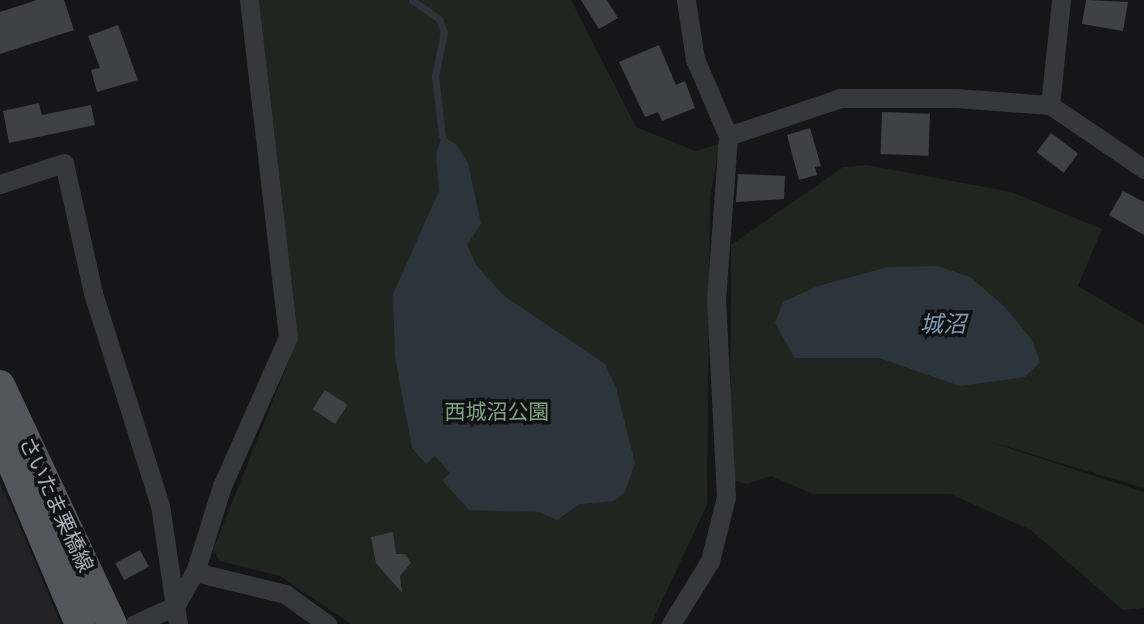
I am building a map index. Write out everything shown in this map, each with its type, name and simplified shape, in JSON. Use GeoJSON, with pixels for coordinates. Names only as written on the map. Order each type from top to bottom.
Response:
{"type":"FeatureCollection","features":[{"type":"Feature","properties":{"kind":"main road","name":"さいたま栗橋線"},"geometry":{"type":"LineString","coordinates":[[0,385],[112,624]]}},
{"type":"Feature","properties":{"kind":"main road","name":"さいたま栗橋線"},"geometry":{"type":"LineString","coordinates":[[0,435],[80,624]]}},
{"type":"Feature","properties":{"kind":"street"},"geometry":{"type":"LineString","coordinates":[[176,615],[195,572],[222,486],[288,337],[249,0]]}},
{"type":"Feature","properties":{"kind":"street"},"geometry":{"type":"LineString","coordinates":[[671,624],[710,561],[726,497],[716,300],[722,169],[729,136],[695,59],[686,0]]}},
{"type":"Feature","properties":{"kind":"street"},"geometry":{"type":"LineString","coordinates":[[1050,105],[1061,0]]}},
{"type":"Feature","properties":{"kind":"street"},"geometry":{"type":"LineString","coordinates":[[729,136],[840,98],[956,98],[1050,105],[1144,169]]}},
{"type":"Feature","properties":{"kind":"street"},"geometry":{"type":"LineString","coordinates":[[0,184],[64,163],[93,293],[160,505],[176,615]]}},
{"type":"Feature","properties":{"kind":"street"},"geometry":{"type":"LineString","coordinates":[[195,572],[285,594],[327,624]]}},
{"type":"Feature","properties":{"kind":"street"},"geometry":{"type":"LineString","coordinates":[[135,624],[176,615]]}},
{"type":"Feature","properties":{"kind":"shaded area"},"geometry":{"type":"Polygon","coordinates":[[[0,484],[11,505],[61,624],[0,624],[0,484]]]}},
{"type":"Feature","properties":{"kind":"green space","name":"西城沼公園"},"geometry":{"type":"Polygon","coordinates":[[[259,0],[571,0],[636,127],[695,151],[720,144],[710,198],[707,505],[651,624],[351,624],[280,576],[220,561],[213,550],[298,338],[259,0]]]}},
{"type":"Feature","properties":{"kind":"green space"},"geometry":{"type":"Polygon","coordinates":[[[867,165],[1011,192],[1102,229],[1078,286],[1144,325],[1144,488],[981,439],[1144,492],[1144,608],[1123,610],[1031,530],[950,494],[813,494],[771,476],[747,484],[730,480],[731,245],[843,167],[867,165]]]}},
{"type":"Feature","properties":{"kind":"water"},"geometry":{"type":"Polygon","coordinates":[[[442,136],[456,144],[468,163],[481,224],[467,245],[477,266],[503,295],[605,364],[616,387],[635,463],[625,492],[614,501],[580,504],[557,520],[539,512],[469,510],[442,480],[450,473],[435,456],[426,464],[412,448],[395,357],[393,294],[439,191],[436,154],[442,136]]]}},
{"type":"Feature","properties":{"kind":"water","name":"城沼"},"geometry":{"type":"Polygon","coordinates":[[[938,266],[970,277],[1005,307],[1032,340],[1040,362],[1025,377],[960,386],[879,358],[795,358],[775,323],[783,302],[818,286],[888,267],[938,266]]]}},
{"type":"Feature","properties":{"kind":"building"},"geometry":{"type":"Polygon","coordinates":[[[37,0],[64,0],[74,30],[0,54],[0,12],[37,0]]]}},
{"type":"Feature","properties":{"kind":"building"},"geometry":{"type":"Polygon","coordinates":[[[581,0],[607,0],[618,18],[599,29],[581,0]]]}},
{"type":"Feature","properties":{"kind":"building"},"geometry":{"type":"Polygon","coordinates":[[[1086,0],[1128,2],[1123,31],[1082,24],[1086,0]]]}},
{"type":"Feature","properties":{"kind":"building"},"geometry":{"type":"Polygon","coordinates":[[[118,25],[138,80],[97,92],[91,70],[100,68],[88,36],[118,25]]]}},
{"type":"Feature","properties":{"kind":"building"},"geometry":{"type":"Polygon","coordinates":[[[659,45],[676,85],[685,81],[695,108],[662,121],[658,112],[645,117],[619,62],[659,45]]]}},
{"type":"Feature","properties":{"kind":"building"},"geometry":{"type":"Polygon","coordinates":[[[39,103],[42,115],[91,105],[95,125],[9,143],[3,111],[39,103]]]}},
{"type":"Feature","properties":{"kind":"building"},"geometry":{"type":"Polygon","coordinates":[[[882,112],[930,114],[929,156],[881,154],[882,112]]]}},
{"type":"Feature","properties":{"kind":"building"},"geometry":{"type":"Polygon","coordinates":[[[810,128],[821,166],[815,167],[817,175],[799,180],[787,135],[810,128]]]}},
{"type":"Feature","properties":{"kind":"building"},"geometry":{"type":"Polygon","coordinates":[[[1051,133],[1078,153],[1064,173],[1037,152],[1051,133]]]}},
{"type":"Feature","properties":{"kind":"building"},"geometry":{"type":"Polygon","coordinates":[[[738,174],[785,176],[784,199],[736,202],[738,174]]]}},
{"type":"Feature","properties":{"kind":"building"},"geometry":{"type":"Polygon","coordinates":[[[1123,191],[1144,202],[1144,235],[1109,215],[1123,191]]]}},
{"type":"Feature","properties":{"kind":"building"},"geometry":{"type":"Polygon","coordinates":[[[325,390],[348,405],[335,424],[312,409],[325,390]]]}},
{"type":"Feature","properties":{"kind":"building"},"geometry":{"type":"Polygon","coordinates":[[[393,532],[396,554],[405,554],[411,563],[400,576],[402,593],[376,563],[371,537],[393,532]]]}},
{"type":"Feature","properties":{"kind":"building"},"geometry":{"type":"Polygon","coordinates":[[[140,550],[149,567],[124,580],[115,563],[140,550]]]}},
{"type":"Feature","properties":{"kind":"waterway"},"geometry":{"type":"LineString","coordinates":[[412,0],[439,19],[444,32],[435,76],[442,136]]}}]}
